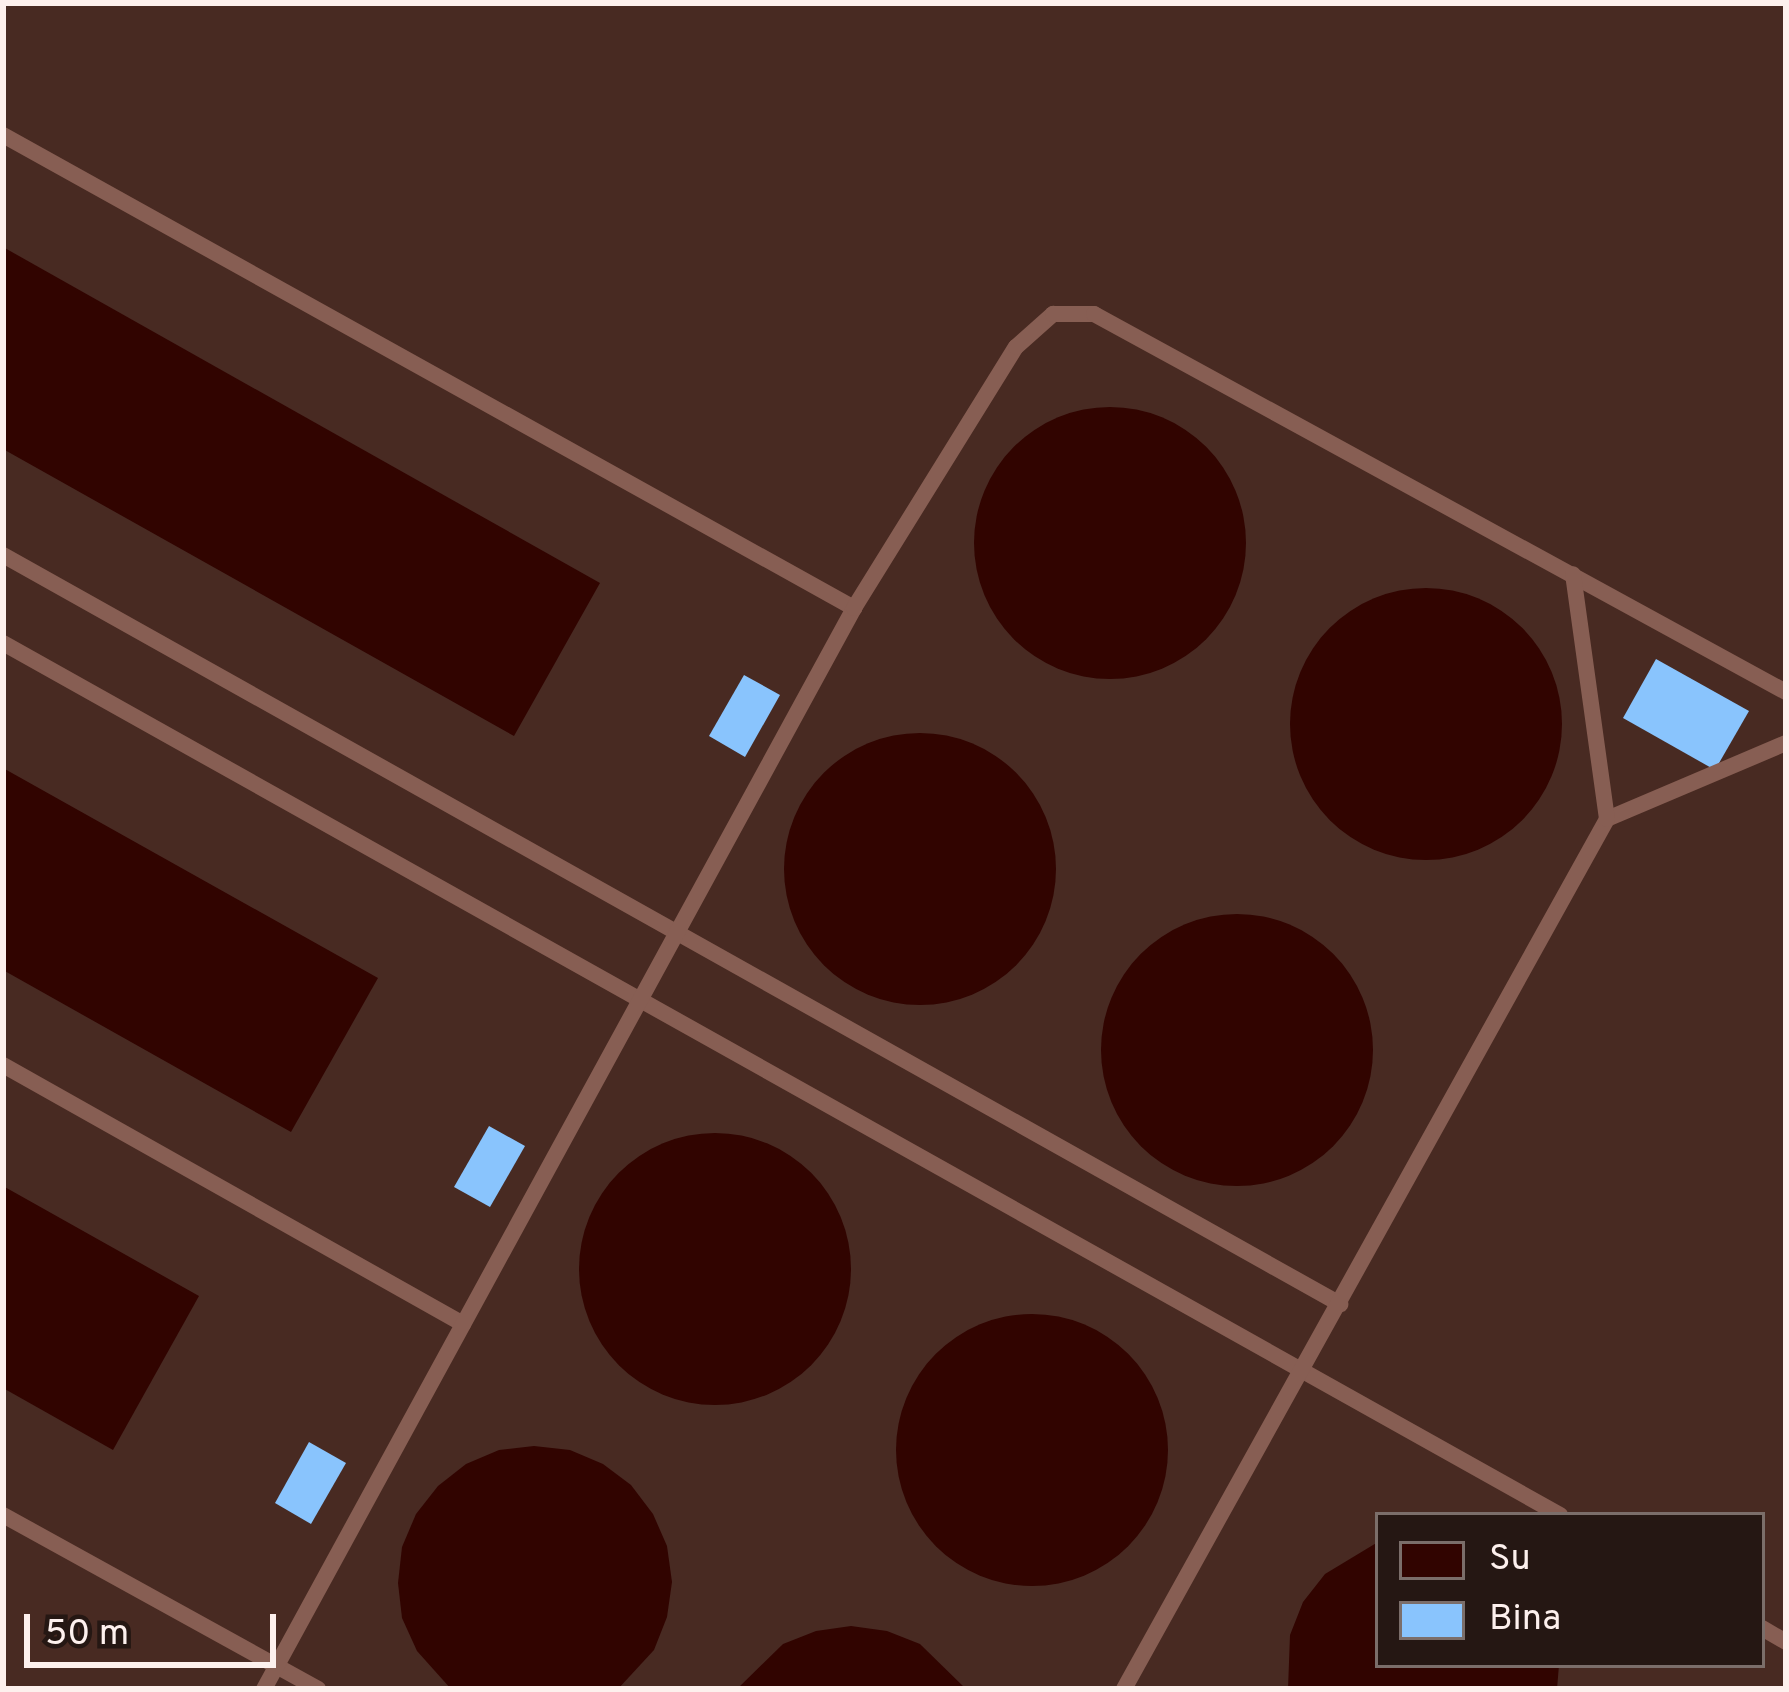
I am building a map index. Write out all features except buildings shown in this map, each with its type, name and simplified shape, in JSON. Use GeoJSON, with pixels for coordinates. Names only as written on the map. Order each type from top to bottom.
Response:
{"type":"FeatureCollection","features":[{"type":"Feature","properties":{"kind":"lane"},"geometry":{"type":"LineString","coordinates":[[3,135],[854,608]]}},
{"type":"Feature","properties":{"kind":"lane"},"geometry":{"type":"LineString","coordinates":[[264,1689],[854,608],[1016,347],[1053,314],[1094,314],[1786,692]]}},
{"type":"Feature","properties":{"kind":"lane"},"geometry":{"type":"LineString","coordinates":[[3,555],[1340,1304]]}},
{"type":"Feature","properties":{"kind":"lane"},"geometry":{"type":"LineString","coordinates":[[1124,1689],[1607,819],[1574,574]]}},
{"type":"Feature","properties":{"kind":"lane"},"geometry":{"type":"LineString","coordinates":[[3,643],[1555,1512]]}},
{"type":"Feature","properties":{"kind":"lane"},"geometry":{"type":"LineString","coordinates":[[1607,819],[1786,743]]}},
{"type":"Feature","properties":{"kind":"lane"},"geometry":{"type":"LineString","coordinates":[[3,1065],[463,1324]]}},
{"type":"Feature","properties":{"kind":"lane"},"geometry":{"type":"LineString","coordinates":[[3,1515],[318,1689]]}},
{"type":"Feature","properties":{"kind":"water"},"geometry":{"type":"Polygon","coordinates":[[[3,247],[600,583],[514,736],[3,449],[3,247]]]}},
{"type":"Feature","properties":{"kind":"water"},"geometry":{"type":"Polygon","coordinates":[[[1110,407],[1162,417],[1206,447],[1236,491],[1246,543],[1236,595],[1206,639],[1162,669],[1110,679],[1058,669],[1014,639],[984,595],[974,543],[984,491],[1014,447],[1058,417],[1110,407]]]}},
{"type":"Feature","properties":{"kind":"water"},"geometry":{"type":"Polygon","coordinates":[[[1426,588],[1478,598],[1522,628],[1552,672],[1562,724],[1552,776],[1522,820],[1478,850],[1426,860],[1374,850],[1330,820],[1300,776],[1290,724],[1300,672],[1330,628],[1374,598],[1426,588]]]}},
{"type":"Feature","properties":{"kind":"water"},"geometry":{"type":"Polygon","coordinates":[[[920,733],[972,743],[1016,773],[1046,817],[1056,869],[1046,921],[1016,965],[972,995],[920,1005],[868,995],[824,965],[794,921],[784,869],[794,817],[824,773],[868,743],[920,733]]]}},
{"type":"Feature","properties":{"kind":"water"},"geometry":{"type":"Polygon","coordinates":[[[3,768],[378,978],[291,1132],[3,970],[3,768]]]}},
{"type":"Feature","properties":{"kind":"water"},"geometry":{"type":"Polygon","coordinates":[[[1237,914],[1289,924],[1333,954],[1363,998],[1373,1050],[1363,1102],[1333,1146],[1289,1176],[1237,1186],[1185,1176],[1141,1146],[1111,1102],[1101,1050],[1111,998],[1141,954],[1185,924],[1237,914]]]}},
{"type":"Feature","properties":{"kind":"water"},"geometry":{"type":"Polygon","coordinates":[[[715,1133],[767,1143],[811,1173],[841,1217],[851,1269],[841,1321],[811,1365],[767,1395],[715,1405],[663,1395],[619,1365],[589,1321],[579,1269],[589,1217],[619,1173],[663,1143],[715,1133]]]}},
{"type":"Feature","properties":{"kind":"water"},"geometry":{"type":"Polygon","coordinates":[[[3,1186],[199,1296],[113,1450],[3,1388],[3,1186]]]}},
{"type":"Feature","properties":{"kind":"water"},"geometry":{"type":"Polygon","coordinates":[[[1032,1314],[1084,1324],[1128,1354],[1158,1398],[1168,1450],[1158,1502],[1128,1546],[1084,1576],[1032,1586],[980,1576],[936,1546],[906,1502],[896,1450],[906,1398],[936,1354],[980,1324],[1032,1314]]]}},
{"type":"Feature","properties":{"kind":"water"},"geometry":{"type":"Polygon","coordinates":[[[534,1446],[570,1450],[603,1464],[631,1485],[653,1514],[667,1546],[672,1582],[667,1617],[654,1650],[618,1689],[451,1689],[417,1651],[402,1618],[398,1583],[402,1547],[416,1514],[438,1486],[466,1464],[499,1450],[534,1446]]]}},
{"type":"Feature","properties":{"kind":"water"},"geometry":{"type":"Polygon","coordinates":[[[1375,1544],[1375,1668],[1559,1668],[1557,1689],[1288,1689],[1290,1635],[1303,1602],[1325,1574],[1375,1544]]]}},
{"type":"Feature","properties":{"kind":"water"},"geometry":{"type":"Polygon","coordinates":[[[851,1626],[887,1631],[920,1644],[966,1689],[737,1689],[783,1644],[816,1631],[851,1626]]]}}]}
